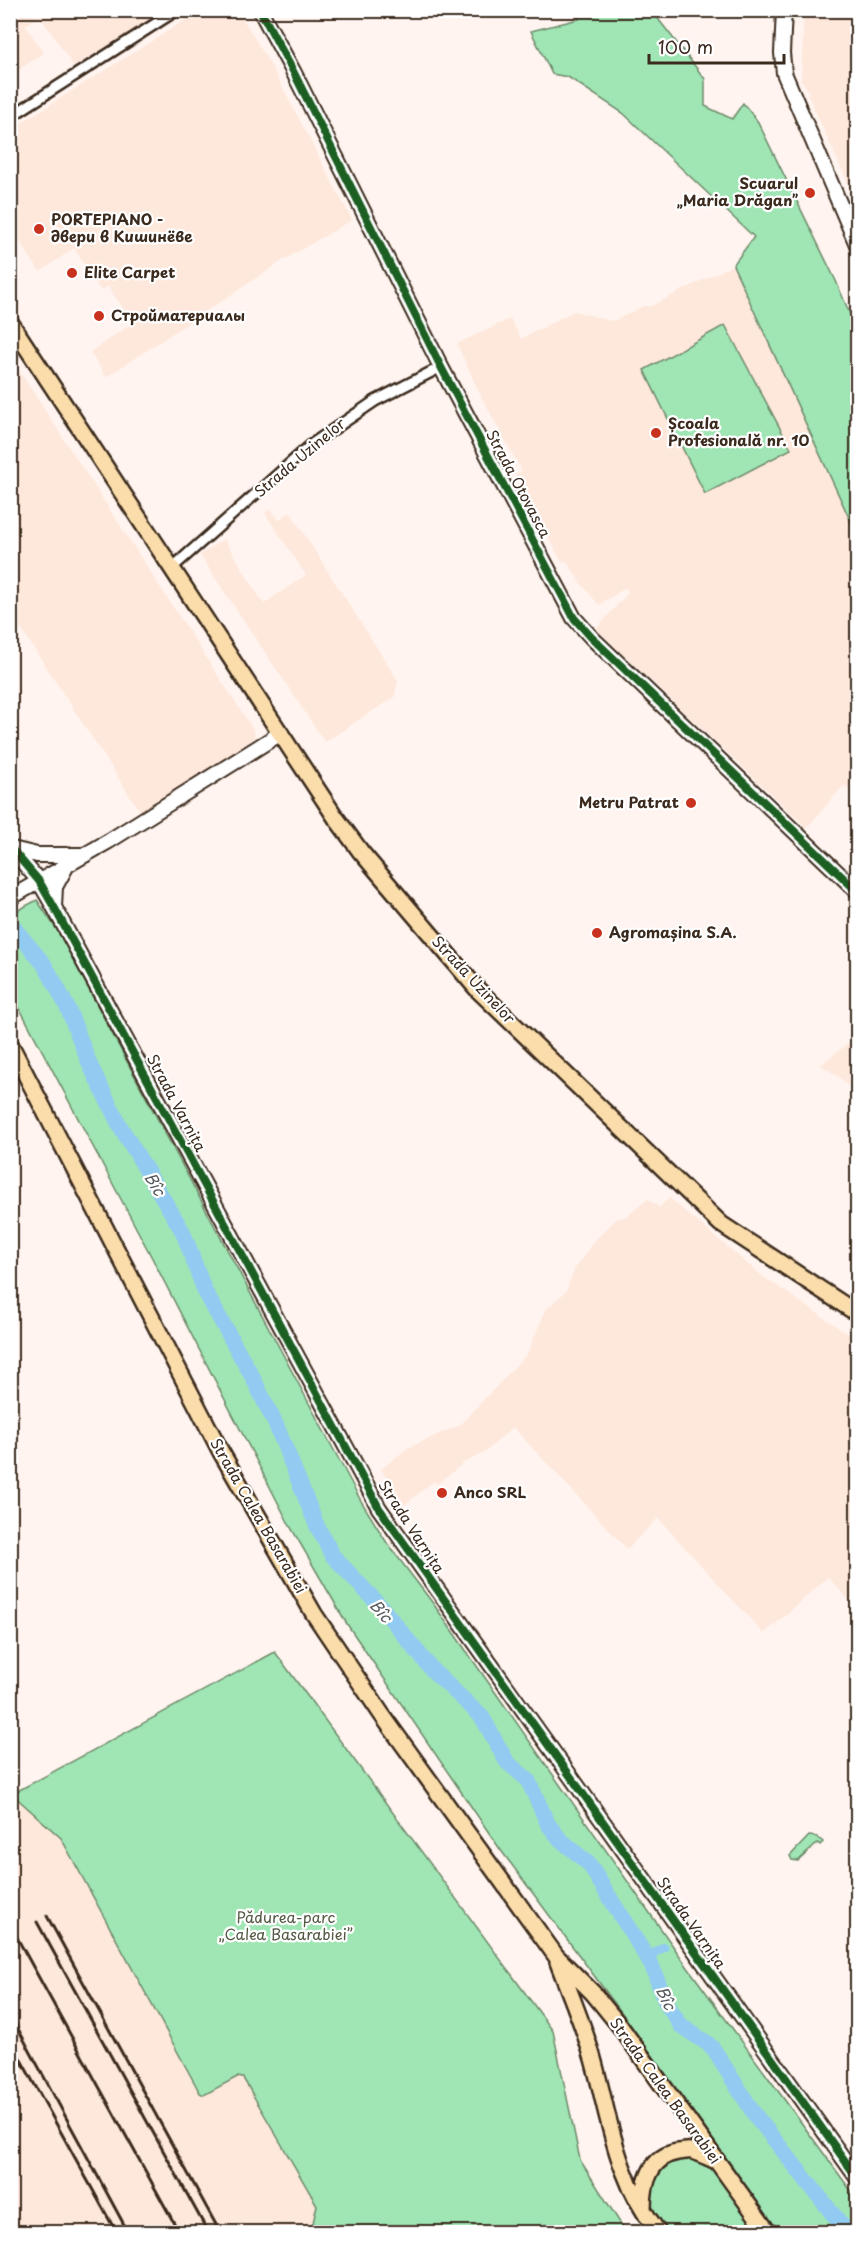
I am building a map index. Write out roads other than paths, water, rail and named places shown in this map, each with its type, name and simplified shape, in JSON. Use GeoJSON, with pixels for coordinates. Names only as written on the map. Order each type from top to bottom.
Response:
{"type":"FeatureCollection","features":[{"type":"Feature","properties":{"kind":"main road","name":"Strada Uzinelor"},"geometry":{"type":"LineString","coordinates":[[10,322],[361,852],[478,990],[722,1224],[858,1314]]}},
{"type":"Feature","properties":{"kind":"main road","name":"Strada Calea Basarabiei"},"geometry":{"type":"LineString","coordinates":[[10,1044],[221,1452],[314,1614],[381,1715],[556,1956],[593,1993],[619,2025],[768,2232]]}},
{"type":"Feature","properties":{"kind":"main road","name":"Strada Calea Basarabiei"},"geometry":{"type":"LineString","coordinates":[[556,1956],[596,2069],[606,2118],[620,2164],[643,2213],[658,2232]]}},
{"type":"Feature","properties":{"kind":"main road"},"geometry":{"type":"LineString","coordinates":[[643,2213],[644,2189],[652,2168],[660,2159],[672,2153],[690,2151],[714,2160]]}},
{"type":"Feature","properties":{"kind":"street"},"geometry":{"type":"LineString","coordinates":[[10,117],[177,10]]}},
{"type":"Feature","properties":{"kind":"street","name":"Strada Otovasca"},"geometry":{"type":"LineString","coordinates":[[260,10],[293,71],[441,367],[579,624],[858,892]]}},
{"type":"Feature","properties":{"kind":"street"},"geometry":{"type":"LineString","coordinates":[[784,10],[782,53],[784,73],[858,247]]}},
{"type":"Feature","properties":{"kind":"street","name":"Strada Uzinelor"},"geometry":{"type":"LineString","coordinates":[[172,568],[312,444],[375,401],[441,367]]}},
{"type":"Feature","properties":{"kind":"street"},"geometry":{"type":"LineString","coordinates":[[10,898],[87,855],[281,733]]}},
{"type":"Feature","properties":{"kind":"street"},"geometry":{"type":"LineString","coordinates":[[11,848],[50,856],[87,855]]}},
{"type":"Feature","properties":{"kind":"street","name":"Strada Varnița"},"geometry":{"type":"LineString","coordinates":[[11,848],[33,884],[54,906],[379,1508],[858,2179]]}},
{"type":"Feature","properties":{"kind":"street"},"geometry":{"type":"LineString","coordinates":[[54,906],[55,887],[66,866]]}},
{"type":"Feature","properties":{"kind":"waterway","name":"Bîc"},"geometry":{"type":"LineString","coordinates":[[10,923],[44,964],[56,985],[90,1065],[120,1126],[183,1232],[205,1292],[252,1376],[276,1425],[317,1526],[333,1556],[382,1608],[433,1671],[482,1717],[507,1762],[528,1780],[548,1824],[560,1839],[589,1864],[652,1966],[665,2001],[681,2026],[714,2050],[755,2115],[847,2232]]}},
{"type":"Feature","properties":{"kind":"waterway"},"geometry":{"type":"LineString","coordinates":[[647,1957],[664,1947]]}},
{"type":"Feature","properties":{"kind":"railway"},"geometry":{"type":"LineString","coordinates":[[47,1916],[220,2232]]}},
{"type":"Feature","properties":{"kind":"railway"},"geometry":{"type":"LineString","coordinates":[[37,1922],[208,2232]]}},
{"type":"Feature","properties":{"kind":"railway"},"geometry":{"type":"LineString","coordinates":[[10,1925],[179,2232]]}},
{"type":"Feature","properties":{"kind":"railway"},"geometry":{"type":"LineString","coordinates":[[10,2014],[128,2232]]}},
{"type":"Feature","properties":{"kind":"railway"},"geometry":{"type":"LineString","coordinates":[[10,2040],[116,2232]]}},
{"type":"Feature","properties":{"kind":"place","name":"Scuarul „Maria Drăgan”"},"geometry":{"type":"Point","coordinates":[810,193]}},
{"type":"Feature","properties":{"kind":"place","name":"PORTEPIANO - двери в Кишинёве"},"geometry":{"type":"Point","coordinates":[39,229]}},
{"type":"Feature","properties":{"kind":"place","name":"Elite Carpet"},"geometry":{"type":"Point","coordinates":[72,273]}},
{"type":"Feature","properties":{"kind":"place","name":"Стройматериалы"},"geometry":{"type":"Point","coordinates":[99,316]}},
{"type":"Feature","properties":{"kind":"place","name":"Școala Profesională nr. 10"},"geometry":{"type":"Point","coordinates":[656,433]}},
{"type":"Feature","properties":{"kind":"place","name":"Metru Patrat"},"geometry":{"type":"Point","coordinates":[691,803]}},
{"type":"Feature","properties":{"kind":"place","name":"Agromașina S.A."},"geometry":{"type":"Point","coordinates":[597,933]}},
{"type":"Feature","properties":{"kind":"place","name":"Anco SRL"},"geometry":{"type":"Point","coordinates":[442,1493]}},
{"type":"Feature","properties":{"kind":"park label","name":"Pădurea-parc „Calea Basarabiei”"},"geometry":{"type":"Point","coordinates":[286,1926]}}]}
